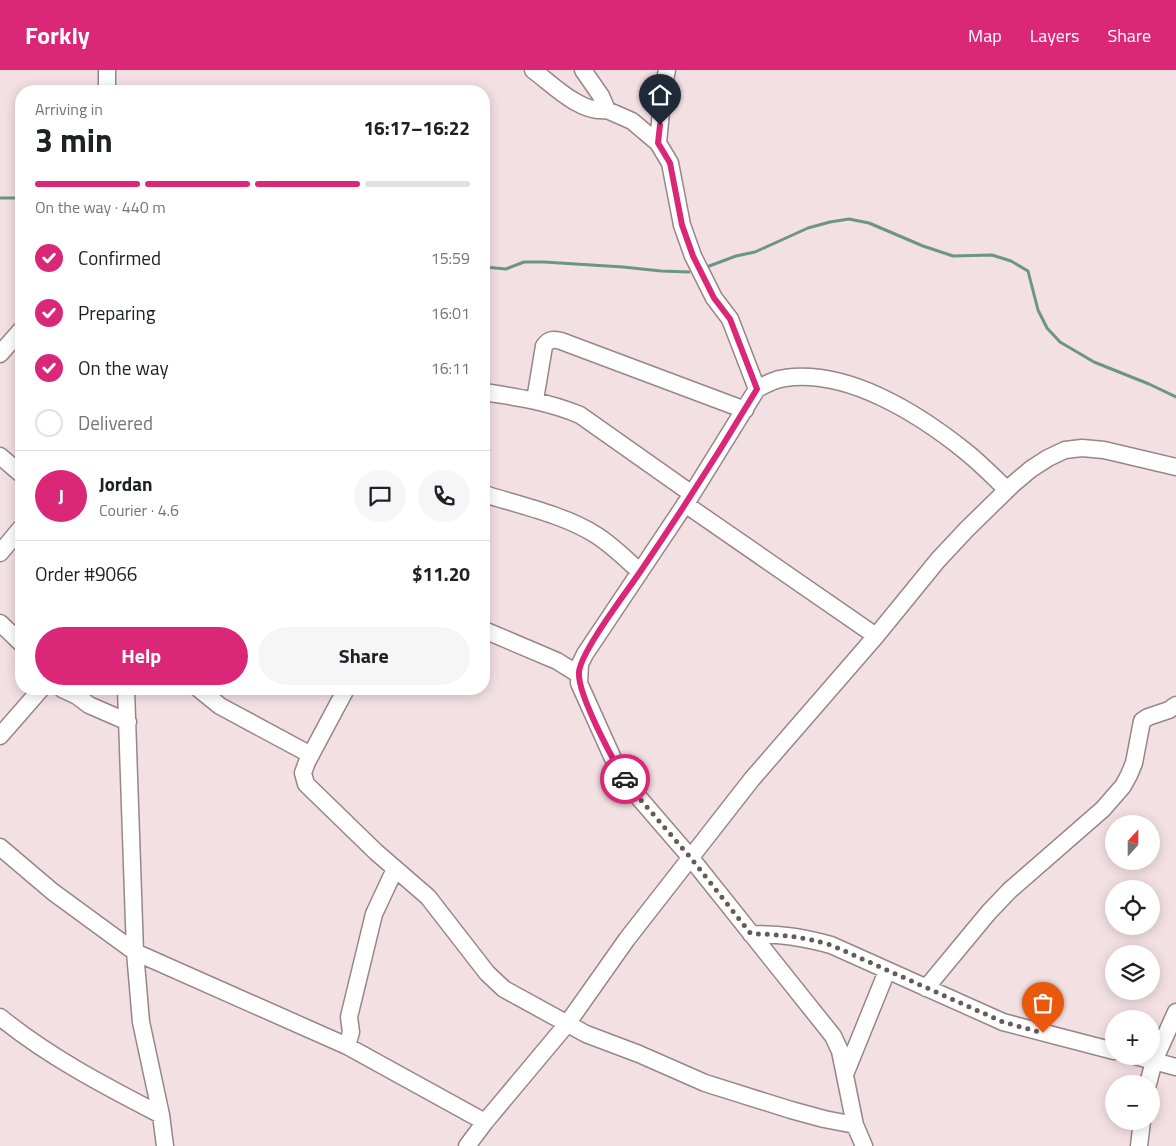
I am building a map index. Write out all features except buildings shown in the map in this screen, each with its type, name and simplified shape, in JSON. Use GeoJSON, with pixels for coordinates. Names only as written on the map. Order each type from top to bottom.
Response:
{"type":"FeatureCollection","features":[{"type":"Feature","properties":{"kind":"street"},"geometry":{"type":"LineString","coordinates":[[107,70],[107,85]]}},
{"type":"Feature","properties":{"kind":"street"},"geometry":{"type":"LineString","coordinates":[[533,70],[577,103],[594,110],[607,110],[632,121],[658,143],[670,163],[682,225],[693,256],[714,298],[730,319],[757,389]]}},
{"type":"Feature","properties":{"kind":"street"},"geometry":{"type":"LineString","coordinates":[[583,70],[601,96],[607,110]]}},
{"type":"Feature","properties":{"kind":"street"},"geometry":{"type":"LineString","coordinates":[[658,143],[663,90],[667,70]]}},
{"type":"Feature","properties":{"kind":"street"},"geometry":{"type":"LineString","coordinates":[[0,354],[15,337]]}},
{"type":"Feature","properties":{"kind":"street"},"geometry":{"type":"LineString","coordinates":[[535,400],[544,346],[547,341],[553,339],[744,410]]}},
{"type":"Feature","properties":{"kind":"street"},"geometry":{"type":"LineString","coordinates":[[864,1146],[855,1125],[846,1072],[833,1036],[690,857],[634,792],[615,763],[582,692],[578,674],[580,664],[689,499],[757,389],[770,382],[784,378],[803,377],[837,382],[868,391],[885,399],[946,436],[1008,490]]}},
{"type":"Feature","properties":{"kind":"street"},"geometry":{"type":"LineString","coordinates":[[490,393],[535,400],[567,410],[592,422],[689,499],[876,636]]}},
{"type":"Feature","properties":{"kind":"street"},"geometry":{"type":"LineString","coordinates":[[467,1146],[567,1024],[627,939],[752,779],[876,636],[938,560],[966,530],[1031,469],[1065,450],[1082,448],[1104,450],[1176,467]]}},
{"type":"Feature","properties":{"kind":"street"},"geometry":{"type":"LineString","coordinates":[[0,456],[15,469]]}},
{"type":"Feature","properties":{"kind":"street"},"geometry":{"type":"LineString","coordinates":[[490,496],[581,527],[607,543],[640,572]]}},
{"type":"Feature","properties":{"kind":"street"},"geometry":{"type":"LineString","coordinates":[[0,553],[15,535]]}},
{"type":"Feature","properties":{"kind":"street"},"geometry":{"type":"LineString","coordinates":[[0,623],[15,637]]}},
{"type":"Feature","properties":{"kind":"street"},"geometry":{"type":"LineString","coordinates":[[490,633],[557,661],[578,674]]}},
{"type":"Feature","properties":{"kind":"street"},"geometry":{"type":"LineString","coordinates":[[0,736],[36,695]]}},
{"type":"Feature","properties":{"kind":"street"},"geometry":{"type":"LineString","coordinates":[[75,695],[89,705],[128,722]]}},
{"type":"Feature","properties":{"kind":"street"},"geometry":{"type":"LineString","coordinates":[[126,695],[135,952],[141,1022],[161,1115],[165,1146]]}},
{"type":"Feature","properties":{"kind":"street"},"geometry":{"type":"LineString","coordinates":[[206,695],[220,706],[311,755]]}},
{"type":"Feature","properties":{"kind":"street"},"geometry":{"type":"LineString","coordinates":[[343,695],[303,773],[306,784],[322,802],[428,897],[487,973],[504,989],[586,1034],[639,1054],[705,1083],[791,1110],[855,1125]]}},
{"type":"Feature","properties":{"kind":"street"},"geometry":{"type":"LineString","coordinates":[[926,988],[1010,890],[1103,809],[1129,775],[1134,763],[1142,722],[1148,717],[1169,710],[1176,705]]}},
{"type":"Feature","properties":{"kind":"street"},"geometry":{"type":"LineString","coordinates":[[0,847],[53,892],[135,952],[347,1046],[485,1122]]}},
{"type":"Feature","properties":{"kind":"street"},"geometry":{"type":"LineString","coordinates":[[347,1046],[351,1032],[349,1018],[374,914],[395,869]]}},
{"type":"Feature","properties":{"kind":"street"},"geometry":{"type":"LineString","coordinates":[[751,934],[779,934],[831,945],[1003,1022],[1105,1049]]}},
{"type":"Feature","properties":{"kind":"street"},"geometry":{"type":"LineString","coordinates":[[846,1072],[887,971]]}},
{"type":"Feature","properties":{"kind":"street"},"geometry":{"type":"LineString","coordinates":[[1160,1048],[1176,1012]]}},
{"type":"Feature","properties":{"kind":"street"},"geometry":{"type":"LineString","coordinates":[[0,1017],[25,1036],[78,1070],[161,1115]]}},
{"type":"Feature","properties":{"kind":"street"},"geometry":{"type":"LineString","coordinates":[[1160,1063],[1176,1067]]}},
{"type":"Feature","properties":{"kind":"street"},"geometry":{"type":"LineString","coordinates":[[1139,1146],[1141,1130]]}},
{"type":"Feature","properties":{"kind":"waterway"},"geometry":{"type":"LineString","coordinates":[[0,198],[15,198]]}},
{"type":"Feature","properties":{"kind":"waterway"},"geometry":{"type":"LineString","coordinates":[[704,268],[736,256],[755,252],[808,228],[849,219],[869,223],[923,246],[953,256],[992,255],[1011,261],[1028,271],[1038,310],[1047,328],[1060,342],[1094,362],[1176,397]]}},
{"type":"Feature","properties":{"kind":"waterway"},"geometry":{"type":"LineString","coordinates":[[490,268],[506,269],[524,262],[544,262],[689,272]]}},
{"type":"Feature","properties":{"kind":"way so far"},"geometry":{"type":"LineString","coordinates":[[625,779],[751,934],[779,934],[831,945],[1003,1022],[1043,1033]]}},
{"type":"Feature","properties":{"kind":"route"},"geometry":{"type":"LineString","coordinates":[[625,779],[615,763],[582,692],[578,674],[580,664],[610,615],[692,494],[757,389],[730,319],[714,298],[693,256],[682,225],[670,163],[658,143],[660,125]]}}]}
